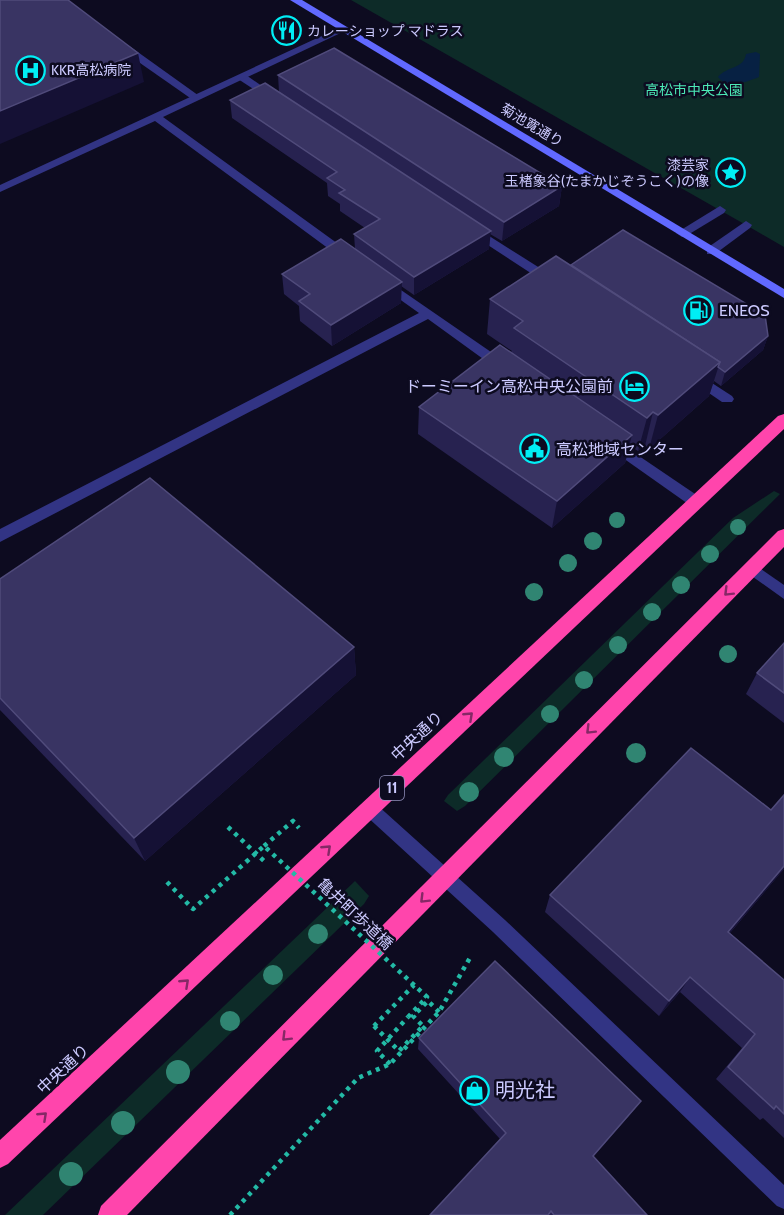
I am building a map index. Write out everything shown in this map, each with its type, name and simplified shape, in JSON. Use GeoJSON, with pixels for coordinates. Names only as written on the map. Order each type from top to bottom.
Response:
{"type":"FeatureCollection","features":[{"type":"Feature","properties":{"kind":"highway","name":"中央通り"},"geometry":{"type":"LineString","coordinates":[[1,1154],[784,420]]}},
{"type":"Feature","properties":{"kind":"highway"},"geometry":{"type":"LineString","coordinates":[[110,1215],[784,536]]}},
{"type":"Feature","properties":{"kind":"street","name":"菊池寛通り"},"geometry":{"type":"LineString","coordinates":[[295,0],[784,294]]}},
{"type":"Feature","properties":{"kind":"street"},"geometry":{"type":"LineString","coordinates":[[0,189],[344,29]]}},
{"type":"Feature","properties":{"kind":"street"},"geometry":{"type":"LineString","coordinates":[[113,39],[198,98]]}},
{"type":"Feature","properties":{"kind":"street"},"geometry":{"type":"LineString","coordinates":[[242,77],[282,103]]}},
{"type":"Feature","properties":{"kind":"street"},"geometry":{"type":"LineString","coordinates":[[156,117],[513,374]]}},
{"type":"Feature","properties":{"kind":"street"},"geometry":{"type":"LineString","coordinates":[[682,233],[720,210]]}},
{"type":"Feature","properties":{"kind":"street"},"geometry":{"type":"LineString","coordinates":[[462,222],[562,288]]}},
{"type":"Feature","properties":{"kind":"street"},"geometry":{"type":"LineString","coordinates":[[711,250],[746,225]]}},
{"type":"Feature","properties":{"kind":"street"},"geometry":{"type":"LineString","coordinates":[[0,536],[428,314]]}},
{"type":"Feature","properties":{"kind":"street"},"geometry":{"type":"LineString","coordinates":[[681,368],[727,399]]}},
{"type":"Feature","properties":{"kind":"street"},"geometry":{"type":"LineString","coordinates":[[598,433],[696,502]]}},
{"type":"Feature","properties":{"kind":"street"},"geometry":{"type":"LineString","coordinates":[[751,568],[784,593]]}},
{"type":"Feature","properties":{"kind":"street"},"geometry":{"type":"LineString","coordinates":[[370,809],[446,877],[784,1199]]}},
{"type":"Feature","properties":{"kind":"path"},"geometry":{"type":"LineString","coordinates":[[167,882],[193,909],[293,821]]}},
{"type":"Feature","properties":{"kind":"path"},"geometry":{"type":"LineString","coordinates":[[228,827],[265,862],[272,857]]}},
{"type":"Feature","properties":{"kind":"path","name":"亀井町歩道橋"},"geometry":{"type":"LineString","coordinates":[[264,846],[414,985]]}},
{"type":"Feature","properties":{"kind":"path"},"geometry":{"type":"LineString","coordinates":[[230,1215],[357,1078],[390,1064],[439,1012],[471,956]]}},
{"type":"Feature","properties":{"kind":"path"},"geometry":{"type":"LineString","coordinates":[[390,1064],[377,1051],[408,1017],[427,997],[414,985],[374,1026],[399,1051],[423,1026],[413,1016],[428,1001],[439,1012]]}},
{"type":"Feature","properties":{"kind":"green space","name":"高松市中央公園"},"geometry":{"type":"Polygon","coordinates":[[[351,0],[784,0],[784,247],[746,225],[351,0]]]}},
{"type":"Feature","properties":{"kind":"green space"},"geometry":{"type":"Polygon","coordinates":[[[774,491],[780,494],[465,806],[457,811],[444,801],[733,518],[774,491]]]}},
{"type":"Feature","properties":{"kind":"green space"},"geometry":{"type":"Polygon","coordinates":[[[355,881],[369,896],[364,904],[43,1215],[5,1215],[355,881]]]}},
{"type":"Feature","properties":{"kind":"water"},"geometry":{"type":"Polygon","coordinates":[[[756,52],[760,54],[759,77],[732,84],[718,77],[739,65],[745,59],[746,54],[756,52]]]}},
{"type":"Feature","properties":{"kind":"building"},"geometry":{"type":"Polygon","coordinates":[[[0,0],[68,0],[138,53],[0,111],[0,0]]]}},
{"type":"Feature","properties":{"kind":"building"},"geometry":{"type":"Polygon","coordinates":[[[334,48],[562,186],[504,222],[278,75],[334,48]]]}},
{"type":"Feature","properties":{"kind":"building"},"geometry":{"type":"Polygon","coordinates":[[[265,83],[491,231],[414,277],[354,234],[380,219],[339,193],[345,190],[327,178],[337,172],[230,100],[265,83]]]}},
{"type":"Feature","properties":{"kind":"building"},"geometry":{"type":"Polygon","coordinates":[[[623,230],[765,315],[768,336],[725,372],[718,367],[720,362],[571,265],[623,230]]]}},
{"type":"Feature","properties":{"kind":"building"},"geometry":{"type":"Polygon","coordinates":[[[341,239],[402,282],[331,325],[299,301],[310,294],[282,274],[341,239]]]}},
{"type":"Feature","properties":{"kind":"building"},"geometry":{"type":"Polygon","coordinates":[[[556,256],[720,362],[658,415],[653,412],[647,418],[514,328],[523,321],[490,299],[556,256]]]}},
{"type":"Feature","properties":{"kind":"building"},"geometry":{"type":"Polygon","coordinates":[[[500,345],[632,435],[557,501],[419,407],[500,345]]]}},
{"type":"Feature","properties":{"kind":"building"},"geometry":{"type":"Polygon","coordinates":[[[150,478],[354,647],[134,838],[0,698],[0,579],[150,478]]]}},
{"type":"Feature","properties":{"kind":"building"},"geometry":{"type":"Polygon","coordinates":[[[784,643],[784,693],[757,673],[784,643]]]}},
{"type":"Feature","properties":{"kind":"building"},"geometry":{"type":"Polygon","coordinates":[[[691,748],[771,810],[784,795],[784,866],[728,932],[784,980],[784,1114],[776,1106],[774,1109],[728,1067],[755,1034],[690,977],[669,1001],[550,895],[691,748]]]}},
{"type":"Feature","properties":{"kind":"building"},"geometry":{"type":"Polygon","coordinates":[[[495,961],[641,1101],[593,1156],[647,1215],[554,1215],[551,1211],[548,1215],[430,1215],[506,1133],[419,1038],[495,961]]]}},
{"type":"Feature","properties":{"kind":"place","name":"カレーショップ マドラス"},"geometry":{"type":"Point","coordinates":[286,31]}},
{"type":"Feature","properties":{"kind":"place","name":"KKR高松病院"},"geometry":{"type":"Point","coordinates":[30,70]}},
{"type":"Feature","properties":{"kind":"place","name":"漆芸家 玉楮象谷(たまかじぞうこく)の像"},"geometry":{"type":"Point","coordinates":[730,173]}},
{"type":"Feature","properties":{"kind":"place","name":"ENEOS"},"geometry":{"type":"Point","coordinates":[698,310]}},
{"type":"Feature","properties":{"kind":"place","name":"ドーミーイン高松中央公園前"},"geometry":{"type":"Point","coordinates":[634,386]}},
{"type":"Feature","properties":{"kind":"place","name":"高松地域センター"},"geometry":{"type":"Point","coordinates":[535,449]}},
{"type":"Feature","properties":{"kind":"place","name":"明光社"},"geometry":{"type":"Point","coordinates":[474,1090]}}]}
